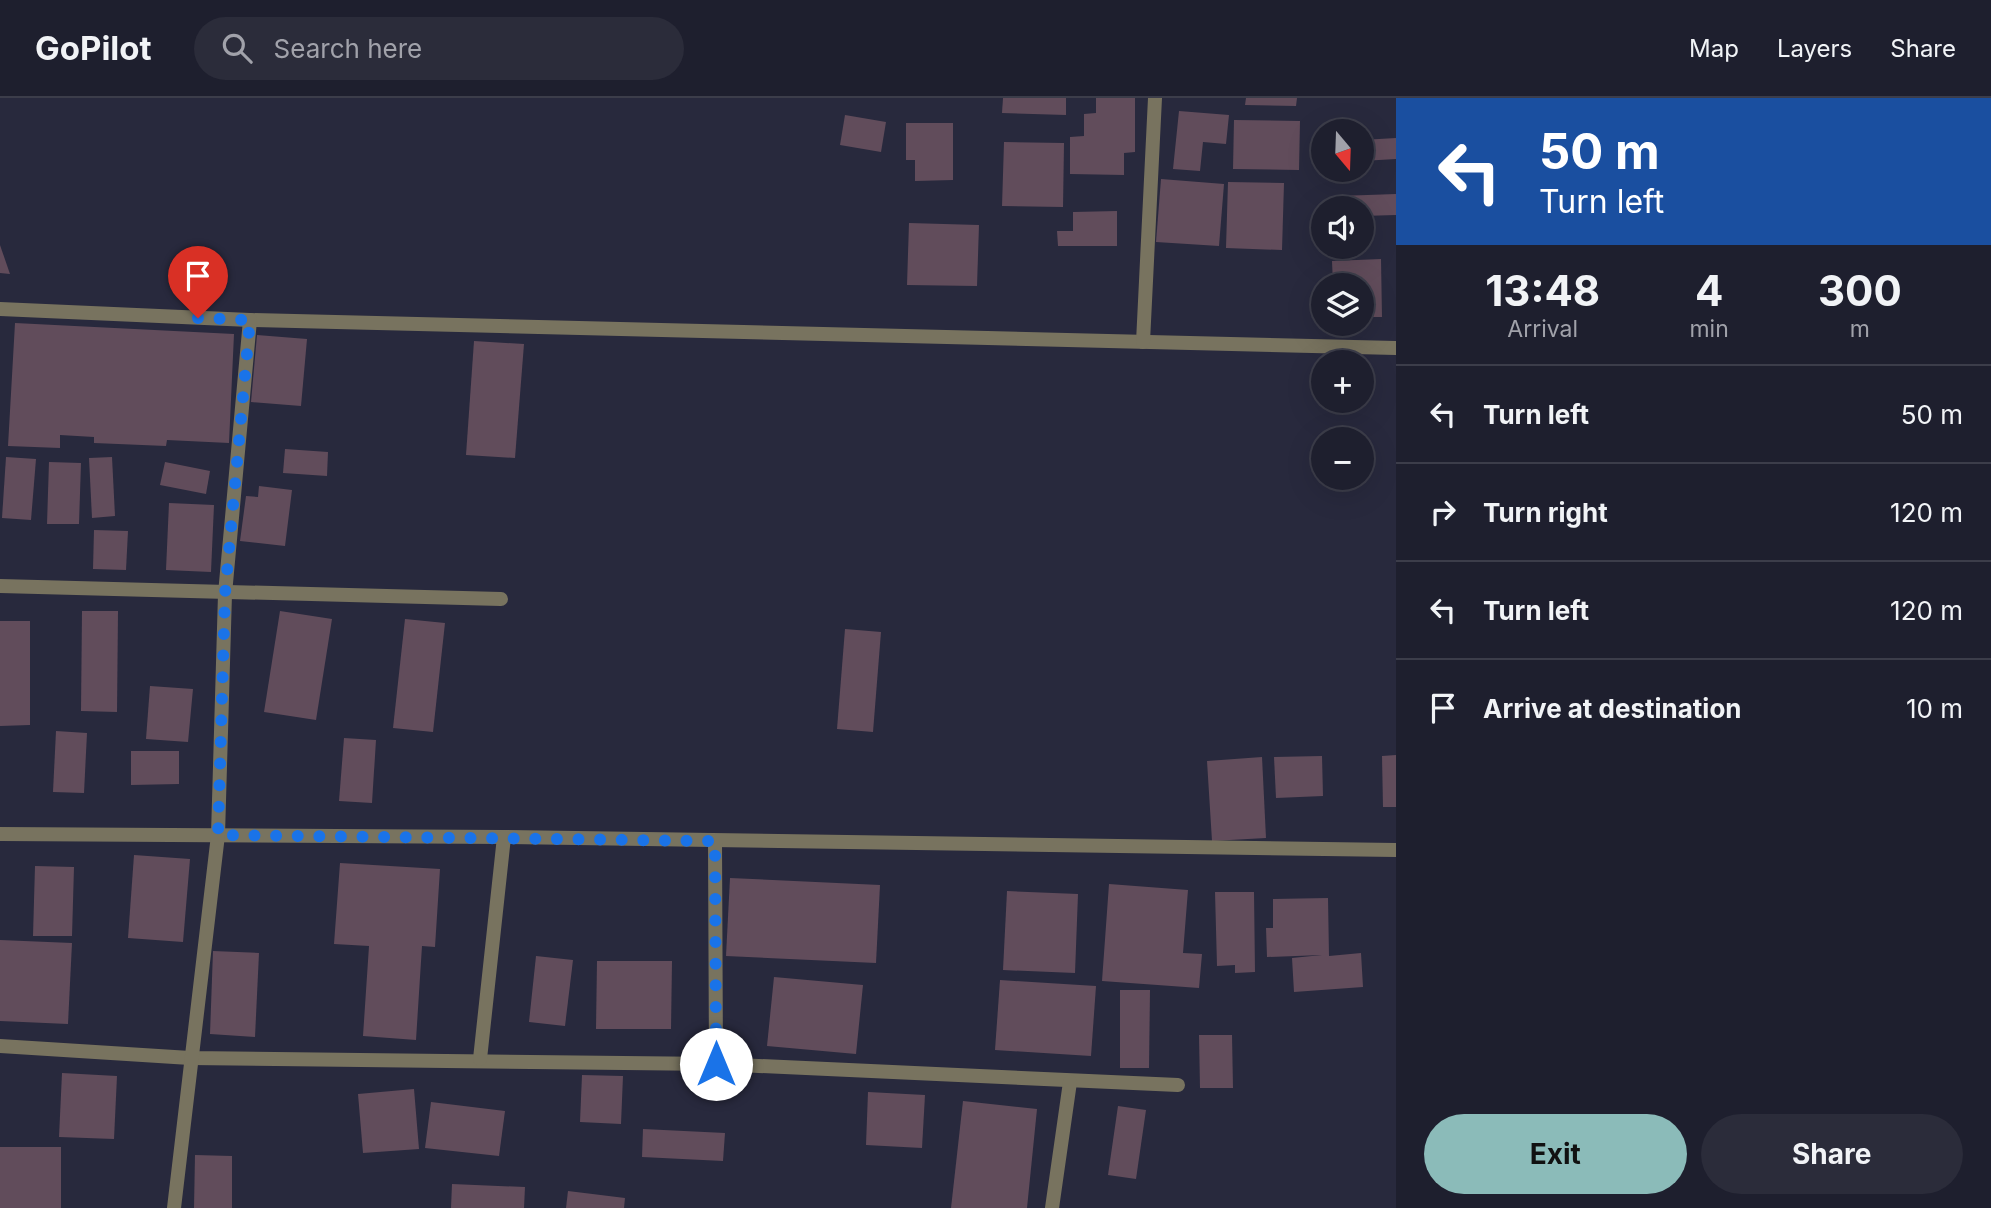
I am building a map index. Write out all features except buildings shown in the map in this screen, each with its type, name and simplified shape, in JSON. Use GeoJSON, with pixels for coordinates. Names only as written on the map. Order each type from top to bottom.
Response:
{"type":"FeatureCollection","features":[{"type":"Feature","properties":{"kind":"street"},"geometry":{"type":"LineString","coordinates":[[1143,342],[1155,98]]}},
{"type":"Feature","properties":{"kind":"street"},"geometry":{"type":"LineString","coordinates":[[0,309],[250,320],[1396,348]]}},
{"type":"Feature","properties":{"kind":"street"},"geometry":{"type":"LineString","coordinates":[[174,1208],[218,835],[225,594],[250,320]]}},
{"type":"Feature","properties":{"kind":"street"},"geometry":{"type":"LineString","coordinates":[[0,586],[225,594],[501,599]]}},
{"type":"Feature","properties":{"kind":"street"},"geometry":{"type":"LineString","coordinates":[[0,834],[504,837],[1396,850]]}},
{"type":"Feature","properties":{"kind":"street"},"geometry":{"type":"LineString","coordinates":[[480,1059],[504,837]]}},
{"type":"Feature","properties":{"kind":"street"},"geometry":{"type":"LineString","coordinates":[[715,841],[716,1064]]}},
{"type":"Feature","properties":{"kind":"street"},"geometry":{"type":"LineString","coordinates":[[0,1046],[190,1058],[480,1059],[716,1064],[1178,1085]]}},
{"type":"Feature","properties":{"kind":"street"},"geometry":{"type":"LineString","coordinates":[[1052,1208],[1070,1082]]}},
{"type":"Feature","properties":{"kind":"route"},"geometry":{"type":"LineString","coordinates":[[198,318],[250,320],[225,594],[218,835],[715,841],[716,1064]]}}]}
